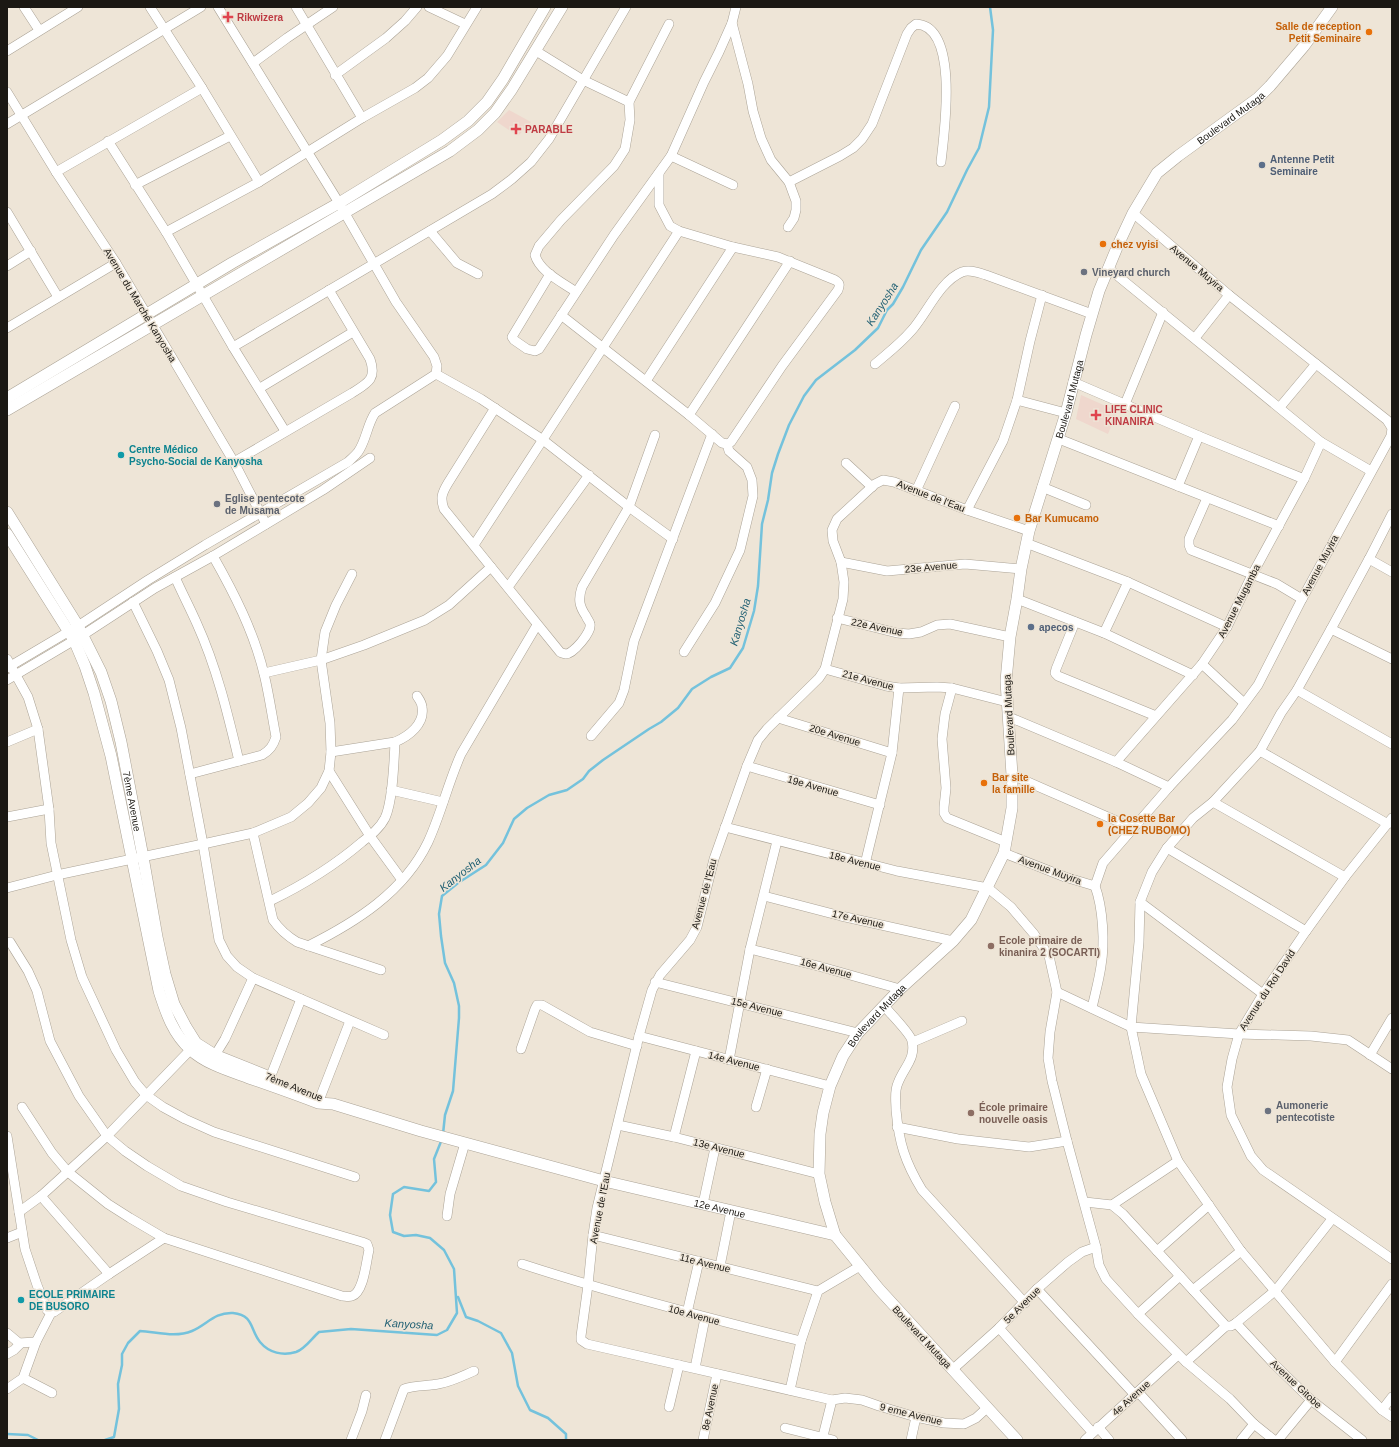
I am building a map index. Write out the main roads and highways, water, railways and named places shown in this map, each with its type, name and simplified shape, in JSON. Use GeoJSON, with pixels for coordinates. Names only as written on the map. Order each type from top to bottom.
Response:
{"type":"FeatureCollection","features":[{"type":"Feature","properties":{"kind":"waterway","name":"Kanyosha"},"geometry":{"type":"LineString","coordinates":[[443,1134],[445,1115],[453,1091],[459,1006],[454,983],[445,963],[439,914],[442,896],[458,883],[486,865],[503,843],[514,819],[527,808],[549,795],[567,790],[583,779],[589,771],[603,760],[661,722],[678,708],[692,689],[711,677],[730,668],[743,648],[754,611],[758,586],[762,524],[768,500],[772,473],[789,425],[804,396],[816,380],[855,350],[878,328],[887,310],[893,304],[903,287],[921,250],[947,212],[979,148],[989,107],[993,30],[990,7]]}},
{"type":"Feature","properties":{"kind":"waterway","name":"Kanyosha"},"geometry":{"type":"LineString","coordinates":[[105,1440],[114,1437],[119,1409],[118,1384],[122,1365],[122,1354],[128,1343],[140,1331],[166,1334],[186,1333],[226,1313],[240,1314],[248,1320],[260,1342],[264,1346],[276,1353],[286,1354],[299,1351],[319,1332],[351,1329],[437,1335],[447,1330],[457,1313],[454,1269],[444,1250],[430,1238],[416,1235],[404,1236],[393,1232],[390,1215],[393,1194],[404,1187],[429,1191],[436,1182],[434,1159],[442,1139]]}},
{"type":"Feature","properties":{"kind":"waterway"},"geometry":{"type":"LineString","coordinates":[[458,1297],[466,1317],[478,1321],[501,1333],[512,1353],[518,1386],[530,1410],[548,1418],[566,1434],[566,1440]]}},
{"type":"Feature","properties":{"kind":"waterway","name":"Kanyosha"},"geometry":{"type":"LineString","coordinates":[[7,1434],[28,1435],[38,1440]]}},
{"type":"Feature","properties":{"kind":"place","name":"Rikwizera"},"geometry":{"type":"Point","coordinates":[228,17]}},
{"type":"Feature","properties":{"kind":"place","name":"Salle de reception Petit Seminaire"},"geometry":{"type":"Point","coordinates":[1369,32]}},
{"type":"Feature","properties":{"kind":"place","name":"PARABLE"},"geometry":{"type":"Point","coordinates":[516,129]}},
{"type":"Feature","properties":{"kind":"place","name":"Antenne Petit Seminaire"},"geometry":{"type":"Point","coordinates":[1262,165]}},
{"type":"Feature","properties":{"kind":"place","name":"chez vyisi"},"geometry":{"type":"Point","coordinates":[1103,244]}},
{"type":"Feature","properties":{"kind":"place","name":"Vineyard church"},"geometry":{"type":"Point","coordinates":[1084,272]}},
{"type":"Feature","properties":{"kind":"place","name":"LIFE CLINIC KINANIRA"},"geometry":{"type":"Point","coordinates":[1096,415]}},
{"type":"Feature","properties":{"kind":"place","name":"Centre Médico Psycho-Social de Kanyosha"},"geometry":{"type":"Point","coordinates":[121,455]}},
{"type":"Feature","properties":{"kind":"place","name":"Eglise pentecote de Musama"},"geometry":{"type":"Point","coordinates":[217,504]}},
{"type":"Feature","properties":{"kind":"place","name":"Bar Kumucamo"},"geometry":{"type":"Point","coordinates":[1017,518]}},
{"type":"Feature","properties":{"kind":"place","name":"apecos"},"geometry":{"type":"Point","coordinates":[1031,627]}},
{"type":"Feature","properties":{"kind":"place","name":"Bar site la famille"},"geometry":{"type":"Point","coordinates":[984,783]}},
{"type":"Feature","properties":{"kind":"place","name":"la Cosette Bar (CHEZ RUBOMO)"},"geometry":{"type":"Point","coordinates":[1100,824]}},
{"type":"Feature","properties":{"kind":"place","name":"Ecole primaire de kinanira 2 (SOCARTI)"},"geometry":{"type":"Point","coordinates":[991,946]}},
{"type":"Feature","properties":{"kind":"place","name":"Aumonerie pentecotiste"},"geometry":{"type":"Point","coordinates":[1268,1111]}},
{"type":"Feature","properties":{"kind":"place","name":"École primaire nouvelle oasis"},"geometry":{"type":"Point","coordinates":[971,1113]}},
{"type":"Feature","properties":{"kind":"place","name":"ECOLE PRIMAIRE DE BUSORO"},"geometry":{"type":"Point","coordinates":[21,1300]}}]}
